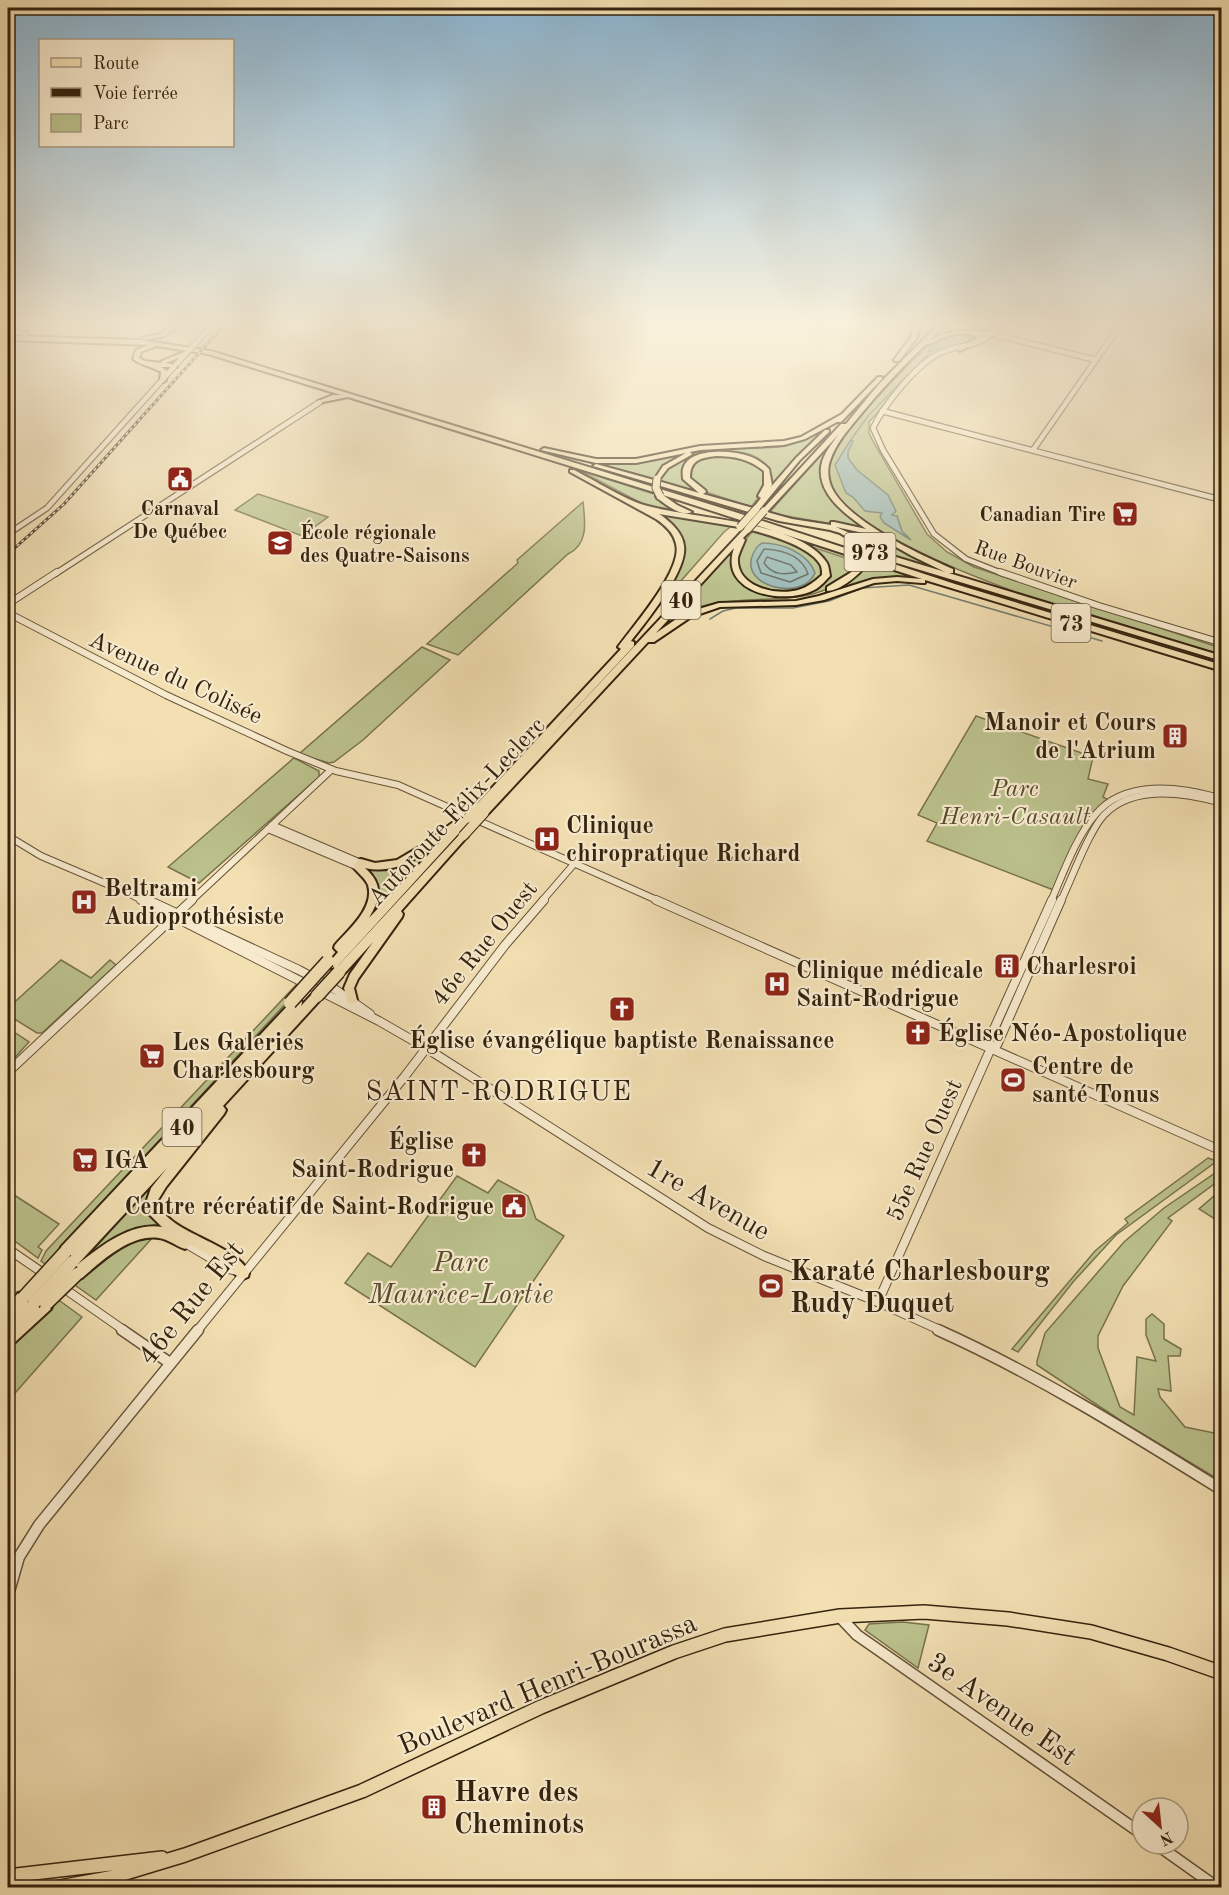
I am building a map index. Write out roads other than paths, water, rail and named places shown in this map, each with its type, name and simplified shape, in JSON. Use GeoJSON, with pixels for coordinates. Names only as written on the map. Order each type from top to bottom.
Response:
{"type":"FeatureCollection","features":[{"type":"Feature","properties":{"kind":"highway","name":"973"},"geometry":{"type":"LineString","coordinates":[[407,412],[540,452],[596,466],[994,590]]}},
{"type":"Feature","properties":{"kind":"highway","name":"973"},"geometry":{"type":"LineString","coordinates":[[416,412],[874,561]]}},
{"type":"Feature","properties":{"kind":"highway","name":"Autoroute Félix-Leclerc"},"geometry":{"type":"LineString","coordinates":[[760,510],[798,459],[846,412]]}},
{"type":"Feature","properties":{"kind":"highway","name":"Autoroute Félix-Leclerc"},"geometry":{"type":"LineString","coordinates":[[72,1262],[185,1123],[298,1005],[458,831],[615,672],[760,510],[855,412]]}},
{"type":"Feature","properties":{"kind":"highway"},"geometry":{"type":"LineString","coordinates":[[858,412],[825,461],[824,475],[830,493],[843,509],[899,544],[940,566],[994,590]]}},
{"type":"Feature","properties":{"kind":"highway"},"geometry":{"type":"LineString","coordinates":[[540,452],[618,462],[643,460],[692,449],[765,446],[791,442],[816,432],[843,416]]}},
{"type":"Feature","properties":{"kind":"highway"},"geometry":{"type":"LineString","coordinates":[[722,447],[681,458],[666,467],[657,479],[656,488],[660,496],[668,504],[687,512],[737,521],[874,561]]}},
{"type":"Feature","properties":{"kind":"highway"},"geometry":{"type":"LineString","coordinates":[[540,452],[642,507],[671,527],[680,543],[681,554],[677,566],[641,623],[602,674]]}},
{"type":"Feature","properties":{"kind":"highway"},"geometry":{"type":"LineString","coordinates":[[724,501],[700,491],[690,483],[685,474],[691,462],[704,456],[730,453],[747,456],[759,462],[767,470],[769,479],[765,492],[755,506],[760,510]]}},
{"type":"Feature","properties":{"kind":"highway"},"geometry":{"type":"LineString","coordinates":[[596,466],[774,516],[833,528],[849,535],[859,543],[864,554],[864,564],[853,575],[825,591],[781,603]]}},
{"type":"Feature","properties":{"kind":"highway"},"geometry":{"type":"LineString","coordinates":[[642,507],[670,514],[735,523],[795,543],[820,557],[826,567],[825,576],[816,586],[794,594],[769,593],[746,584],[737,574],[734,560],[744,528]]}},
{"type":"Feature","properties":{"kind":"highway"},"geometry":{"type":"LineString","coordinates":[[774,516],[850,526],[899,544]]}},
{"type":"Feature","properties":{"kind":"highway","name":"Autoroute Félix-Leclerc"},"geometry":{"type":"LineString","coordinates":[[333,966],[410,894],[468,818],[481,810],[602,674],[744,528]]}},
{"type":"Feature","properties":{"kind":"highway","name":"73"},"geometry":{"type":"LineString","coordinates":[[874,561],[1221,669]]}},
{"type":"Feature","properties":{"kind":"highway"},"geometry":{"type":"LineString","coordinates":[[615,672],[661,633],[698,611],[732,604],[811,600],[862,584],[884,580],[910,580],[952,586]]}},
{"type":"Feature","properties":{"kind":"highway","name":"73"},"geometry":{"type":"LineString","coordinates":[[994,590],[1221,659]]}},
{"type":"Feature","properties":{"kind":"highway"},"geometry":{"type":"LineString","coordinates":[[359,865],[383,867],[404,861],[458,831]]}},
{"type":"Feature","properties":{"kind":"highway"},"geometry":{"type":"LineString","coordinates":[[333,966],[374,900],[372,883],[359,865]]}},
{"type":"Feature","properties":{"kind":"highway"},"geometry":{"type":"LineString","coordinates":[[352,1000],[349,988],[354,977],[391,926],[410,894]]}},
{"type":"Feature","properties":{"kind":"highway","name":"Autoroute Félix-Leclerc"},"geometry":{"type":"LineString","coordinates":[[8,1333],[236,1084],[298,1005]]}},
{"type":"Feature","properties":{"kind":"highway"},"geometry":{"type":"LineString","coordinates":[[236,1084],[207,1129],[155,1193],[152,1203],[157,1215],[167,1224],[232,1261],[243,1273]]}},
{"type":"Feature","properties":{"kind":"highway"},"geometry":{"type":"LineString","coordinates":[[8,1339],[34,1302],[72,1262],[102,1253],[144,1233],[158,1232],[185,1243]]}},
{"type":"Feature","properties":{"kind":"highway","name":"Autoroute Félix-Leclerc"},"geometry":{"type":"LineString","coordinates":[[8,1315],[34,1302]]}},
{"type":"Feature","properties":{"kind":"main road","name":"Boulevard Henri-Bourassa"},"geometry":{"type":"LineString","coordinates":[[54,1887],[109,1878],[185,1855],[362,1791],[512,1719],[674,1652],[725,1635],[840,1616],[924,1612],[1008,1619],[1091,1632],[1168,1654],[1221,1673]]}},
{"type":"Feature","properties":{"kind":"main road","name":"Boulevard Henri-Bourassa"},"geometry":{"type":"LineString","coordinates":[[8,1875],[185,1855]]}},
{"type":"Feature","properties":{"kind":"street"},"geometry":{"type":"LineString","coordinates":[[8,534],[47,508],[134,412]]}},
{"type":"Feature","properties":{"kind":"street"},"geometry":{"type":"LineString","coordinates":[[8,604],[304,412]]}},
{"type":"Feature","properties":{"kind":"street","name":"Rue Bouvier"},"geometry":{"type":"LineString","coordinates":[[881,412],[873,428],[876,437],[934,534],[949,548],[987,568],[1221,642]]}},
{"type":"Feature","properties":{"kind":"street"},"geometry":{"type":"LineString","coordinates":[[888,412],[1221,500]]}},
{"type":"Feature","properties":{"kind":"street"},"geometry":{"type":"LineString","coordinates":[[1033,450],[1059,412]]}},
{"type":"Feature","properties":{"kind":"street","name":"Avenue du Colisée"},"geometry":{"type":"LineString","coordinates":[[8,613],[117,672],[331,770],[382,779],[398,785],[1221,1151]]}},
{"type":"Feature","properties":{"kind":"street"},"geometry":{"type":"LineString","coordinates":[[8,1072],[331,770]]}},
{"type":"Feature","properties":{"kind":"street","name":"55e Rue Ouest"},"geometry":{"type":"LineString","coordinates":[[878,1302],[991,1048],[989,1040],[1059,893],[1092,817],[1110,801],[1141,790],[1161,788],[1185,790],[1221,800]]}},
{"type":"Feature","properties":{"kind":"street"},"geometry":{"type":"LineString","coordinates":[[270,827],[359,865]]}},
{"type":"Feature","properties":{"kind":"street","name":"1re Avenue"},"geometry":{"type":"LineString","coordinates":[[8,836],[41,856],[289,964],[352,1000],[379,1021]]}},
{"type":"Feature","properties":{"kind":"street","name":"46e Rue Ouest"},"geometry":{"type":"LineString","coordinates":[[426,1048],[498,954],[574,864]]}},
{"type":"Feature","properties":{"kind":"street","name":"1re Avenue"},"geometry":{"type":"LineString","coordinates":[[176,915],[426,1048],[708,1228],[764,1256],[970,1342],[1029,1372],[1221,1490]]}},
{"type":"Feature","properties":{"kind":"street","name":"46e Rue Est"},"geometry":{"type":"LineString","coordinates":[[8,1595],[19,1557],[36,1530],[426,1048]]}},
{"type":"Feature","properties":{"kind":"street"},"geometry":{"type":"LineString","coordinates":[[185,1243],[229,1269],[243,1273]]}},
{"type":"Feature","properties":{"kind":"street"},"geometry":{"type":"LineString","coordinates":[[8,1248],[170,1363]]}},
{"type":"Feature","properties":{"kind":"street","name":"3e Avenue Est"},"geometry":{"type":"LineString","coordinates":[[840,1616],[857,1635],[1130,1826]]}},
{"type":"Feature","properties":{"kind":"street"},"geometry":{"type":"LineString","coordinates":[[1173,1856],[1218,1887]]}},
{"type":"Feature","properties":{"kind":"water"},"geometry":{"type":"Polygon","coordinates":[[[850,441],[853,441],[848,458],[857,470],[888,495],[896,511],[892,515],[897,516],[902,531],[911,540],[884,523],[880,517],[882,513],[865,511],[853,497],[846,493],[835,465],[850,441]]]}},
{"type":"Feature","properties":{"kind":"water"},"geometry":{"type":"Polygon","coordinates":[[[762,543],[793,550],[807,560],[815,573],[808,582],[798,587],[774,587],[763,582],[755,575],[751,565],[753,554],[762,543]]]}},
{"type":"Feature","properties":{"kind":"waterway"},"geometry":{"type":"LineString","coordinates":[[850,441],[871,412]]}},
{"type":"Feature","properties":{"kind":"waterway"},"geometry":{"type":"LineString","coordinates":[[710,619],[723,611],[736,608],[793,608],[829,601],[862,588],[909,585],[1102,641]]}},
{"type":"Feature","properties":{"kind":"railway"},"geometry":{"type":"LineString","coordinates":[[8,554],[64,504],[146,412]]}},
{"type":"Feature","properties":{"kind":"place","name":"Carnaval De Québec"},"geometry":{"type":"Point","coordinates":[180,479]}},
{"type":"Feature","properties":{"kind":"place","name":"Canadian Tire"},"geometry":{"type":"Point","coordinates":[1125,514]}},
{"type":"Feature","properties":{"kind":"place","name":"École régionale des Quatre-Saisons"},"geometry":{"type":"Point","coordinates":[280,543]}},
{"type":"Feature","properties":{"kind":"place","name":"Manoir et Cours de l'Atrium"},"geometry":{"type":"Point","coordinates":[1175,736]}},
{"type":"Feature","properties":{"kind":"place","name":"Clinique chiropratique Richard"},"geometry":{"type":"Point","coordinates":[547,839]}},
{"type":"Feature","properties":{"kind":"place","name":"Beltrami Audioprothésiste"},"geometry":{"type":"Point","coordinates":[84,902]}},
{"type":"Feature","properties":{"kind":"place","name":"Charlesroi"},"geometry":{"type":"Point","coordinates":[1007,966]}},
{"type":"Feature","properties":{"kind":"place","name":"Clinique médicale Saint-Rodrigue"},"geometry":{"type":"Point","coordinates":[777,984]}},
{"type":"Feature","properties":{"kind":"place","name":"Église évangélique baptiste Renaissance"},"geometry":{"type":"Point","coordinates":[622,1009]}},
{"type":"Feature","properties":{"kind":"place","name":"Église Néo-Apostolique"},"geometry":{"type":"Point","coordinates":[918,1033]}},
{"type":"Feature","properties":{"kind":"place","name":"Les Galeries Charlesbourg"},"geometry":{"type":"Point","coordinates":[152,1056]}},
{"type":"Feature","properties":{"kind":"place","name":"Centre de santé Tonus"},"geometry":{"type":"Point","coordinates":[1013,1080]}},
{"type":"Feature","properties":{"kind":"place","name":"Église Saint-Rodrigue"},"geometry":{"type":"Point","coordinates":[474,1155]}},
{"type":"Feature","properties":{"kind":"place","name":"IGA"},"geometry":{"type":"Point","coordinates":[85,1160]}},
{"type":"Feature","properties":{"kind":"place","name":"Centre récréatif de Saint-Rodrigue"},"geometry":{"type":"Point","coordinates":[514,1206]}},
{"type":"Feature","properties":{"kind":"place","name":"Karaté Charlesbourg Rudy Duquet"},"geometry":{"type":"Point","coordinates":[771,1286]}},
{"type":"Feature","properties":{"kind":"place","name":"Havre des Cheminots"},"geometry":{"type":"Point","coordinates":[434,1807]}},
{"type":"Feature","properties":{"kind":"district","name":"SAINT-RODRIGUE"},"geometry":{"type":"Point","coordinates":[499,1091]}},
{"type":"Feature","properties":{"kind":"park label","name":"Parc Henri-Casault"},"geometry":{"type":"Point","coordinates":[1015,802]}},
{"type":"Feature","properties":{"kind":"park label","name":"Parc Maurice-Lortie"},"geometry":{"type":"Point","coordinates":[461,1277]}}]}
